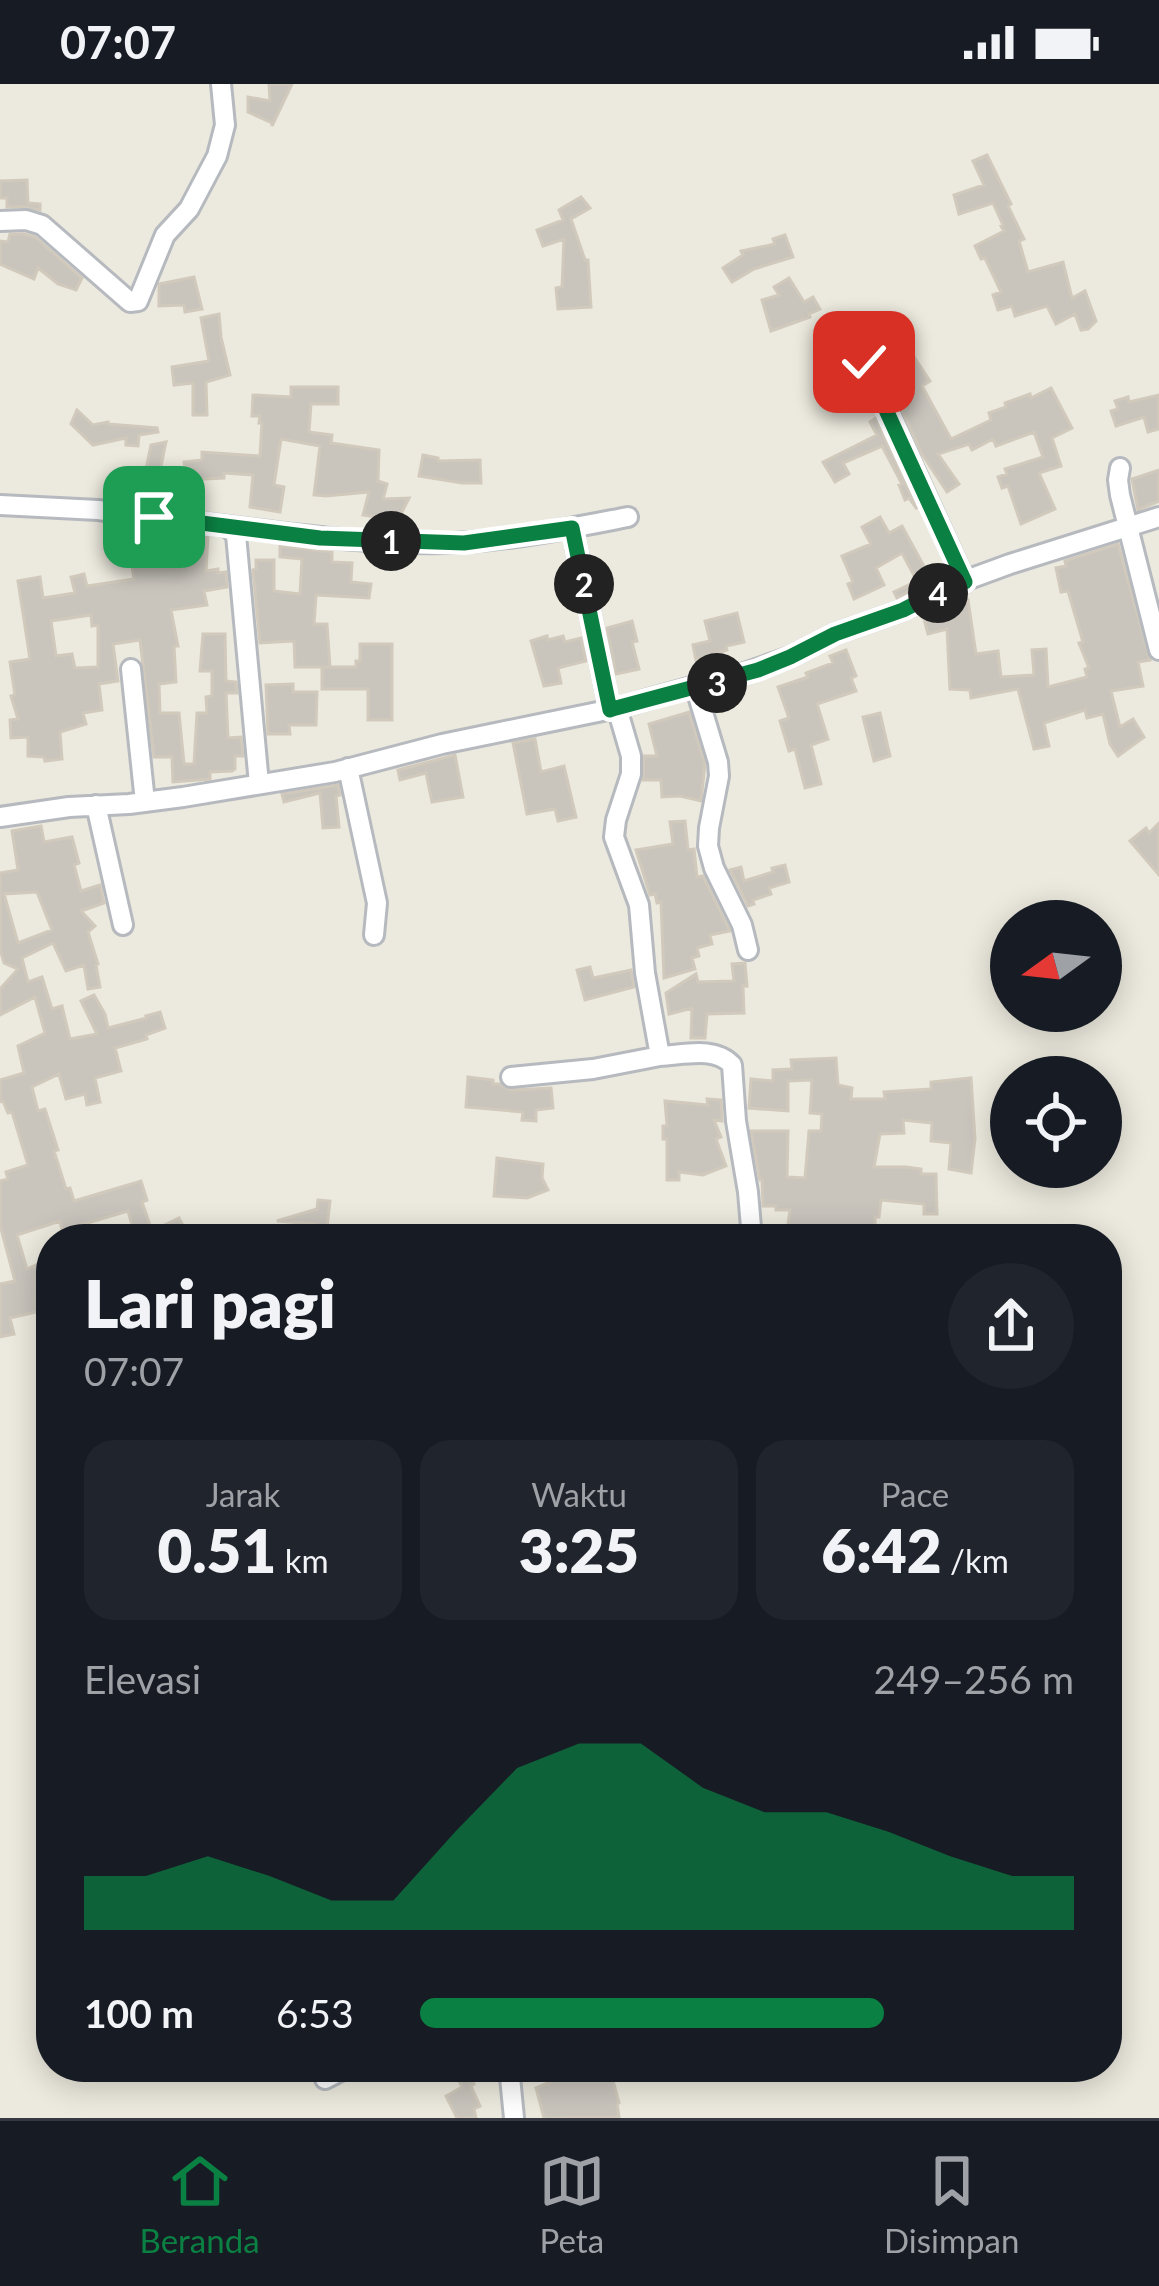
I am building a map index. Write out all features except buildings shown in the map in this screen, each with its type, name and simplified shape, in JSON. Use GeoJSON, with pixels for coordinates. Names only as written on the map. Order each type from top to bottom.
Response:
{"type":"FeatureCollection","features":[{"type":"Feature","properties":{"kind":"street"},"geometry":{"type":"LineString","coordinates":[[0,221],[42,225],[130,302],[138,301],[162,240],[189,209],[217,156],[227,85]]}},
{"type":"Feature","properties":{"kind":"street"},"geometry":{"type":"LineString","coordinates":[[860,350],[965,582]]}},
{"type":"Feature","properties":{"kind":"street"},"geometry":{"type":"LineString","coordinates":[[1120,468],[1118,481],[1128,528],[1159,650]]}},
{"type":"Feature","properties":{"kind":"street"},"geometry":{"type":"LineString","coordinates":[[0,505],[98,510],[340,539],[464,543],[628,517]]}},
{"type":"Feature","properties":{"kind":"street"},"geometry":{"type":"LineString","coordinates":[[0,817],[146,802],[348,768],[713,684],[790,657],[950,586],[1159,518]]}},
{"type":"Feature","properties":{"kind":"street"},"geometry":{"type":"LineString","coordinates":[[227,526],[238,545],[260,784]]}},
{"type":"Feature","properties":{"kind":"street"},"geometry":{"type":"LineString","coordinates":[[572,528],[613,709],[631,756],[631,775],[614,837],[639,905],[644,973],[659,1056]]}},
{"type":"Feature","properties":{"kind":"street"},"geometry":{"type":"LineString","coordinates":[[131,669],[146,802]]}},
{"type":"Feature","properties":{"kind":"street"},"geometry":{"type":"LineString","coordinates":[[695,686],[718,762],[708,846],[748,950]]}},
{"type":"Feature","properties":{"kind":"street"},"geometry":{"type":"LineString","coordinates":[[348,768],[377,903],[374,934]]}},
{"type":"Feature","properties":{"kind":"street"},"geometry":{"type":"LineString","coordinates":[[96,805],[122,925]]}},
{"type":"Feature","properties":{"kind":"street"},"geometry":{"type":"LineString","coordinates":[[511,1077],[659,1056],[716,1053],[727,1058],[732,1065],[751,1224]]}},
{"type":"Feature","properties":{"kind":"street"},"geometry":{"type":"LineString","coordinates":[[510,2082],[514,2118]]}},
{"type":"Feature","properties":{"kind":"route"},"geometry":{"type":"LineString","coordinates":[[154,517],[320,538],[464,543],[572,528],[610,710],[758,670],[965,582],[864,362]]}}]}
